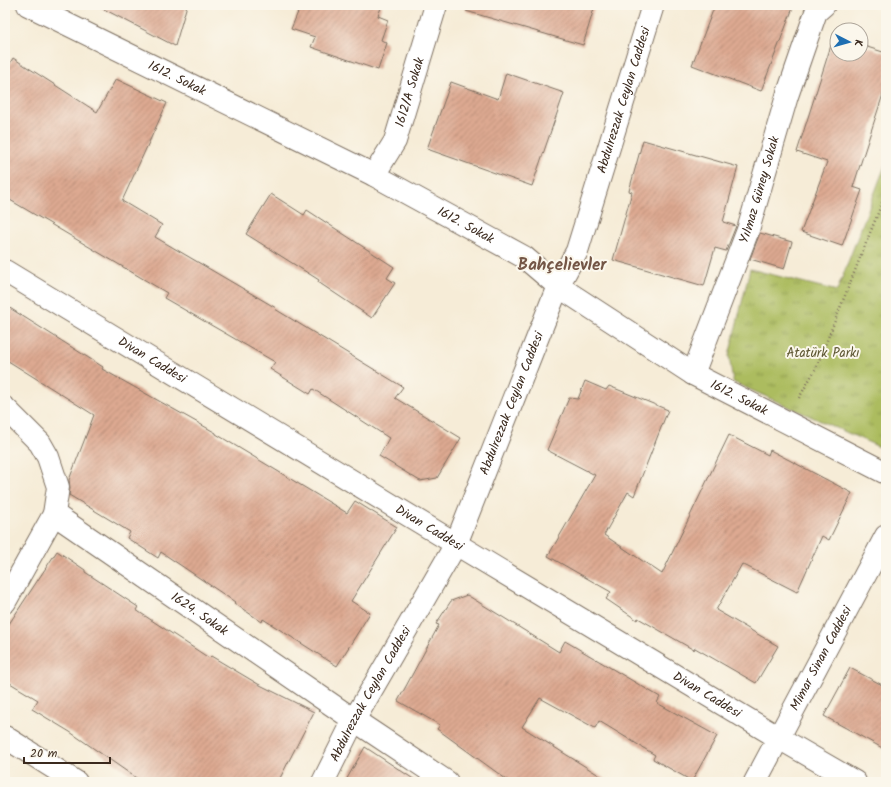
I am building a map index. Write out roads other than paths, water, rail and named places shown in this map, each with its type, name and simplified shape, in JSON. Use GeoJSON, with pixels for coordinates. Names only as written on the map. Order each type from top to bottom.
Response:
{"type":"FeatureCollection","features":[{"type":"Feature","properties":{"kind":"street","name":"1612. Sokak"},"geometry":{"type":"LineString","coordinates":[[28,5],[374,175],[524,258],[558,286],[693,374],[886,473]]}},
{"type":"Feature","properties":{"kind":"street","name":"1612/A Sokak"},"geometry":{"type":"LineString","coordinates":[[374,175],[395,141],[436,5]]}},
{"type":"Feature","properties":{"kind":"street","name":"Abdulrezzak Ceylan Caddesi"},"geometry":{"type":"LineString","coordinates":[[323,782],[354,720],[456,544],[558,286],[577,251],[653,5]]}},
{"type":"Feature","properties":{"kind":"street","name":"Yılmaz Güney Sokak"},"geometry":{"type":"LineString","coordinates":[[693,374],[748,230],[787,96],[816,12],[824,5]]}},
{"type":"Feature","properties":{"kind":"street","name":"Divan Caddesi"},"geometry":{"type":"LineString","coordinates":[[5,271],[456,544],[855,782]]}},
{"type":"Feature","properties":{"kind":"street"},"geometry":{"type":"LineString","coordinates":[[5,408],[40,443],[48,457],[58,487],[54,514],[5,602]]}},
{"type":"Feature","properties":{"kind":"street","name":"1624. Sokak"},"geometry":{"type":"LineString","coordinates":[[54,514],[354,720],[448,782]]}},
{"type":"Feature","properties":{"kind":"street","name":"Mimar Sinan Caddesi"},"geometry":{"type":"LineString","coordinates":[[755,782],[886,536]]}},
{"type":"Feature","properties":{"kind":"street"},"geometry":{"type":"LineString","coordinates":[[5,737],[76,782]]}},
{"type":"Feature","properties":{"kind":"district","name":"Bahçelievler"},"geometry":{"type":"Point","coordinates":[562,265]}},
{"type":"Feature","properties":{"kind":"park label","name":"Atatürk Parkı"},"geometry":{"type":"Point","coordinates":[823,353]}}]}
